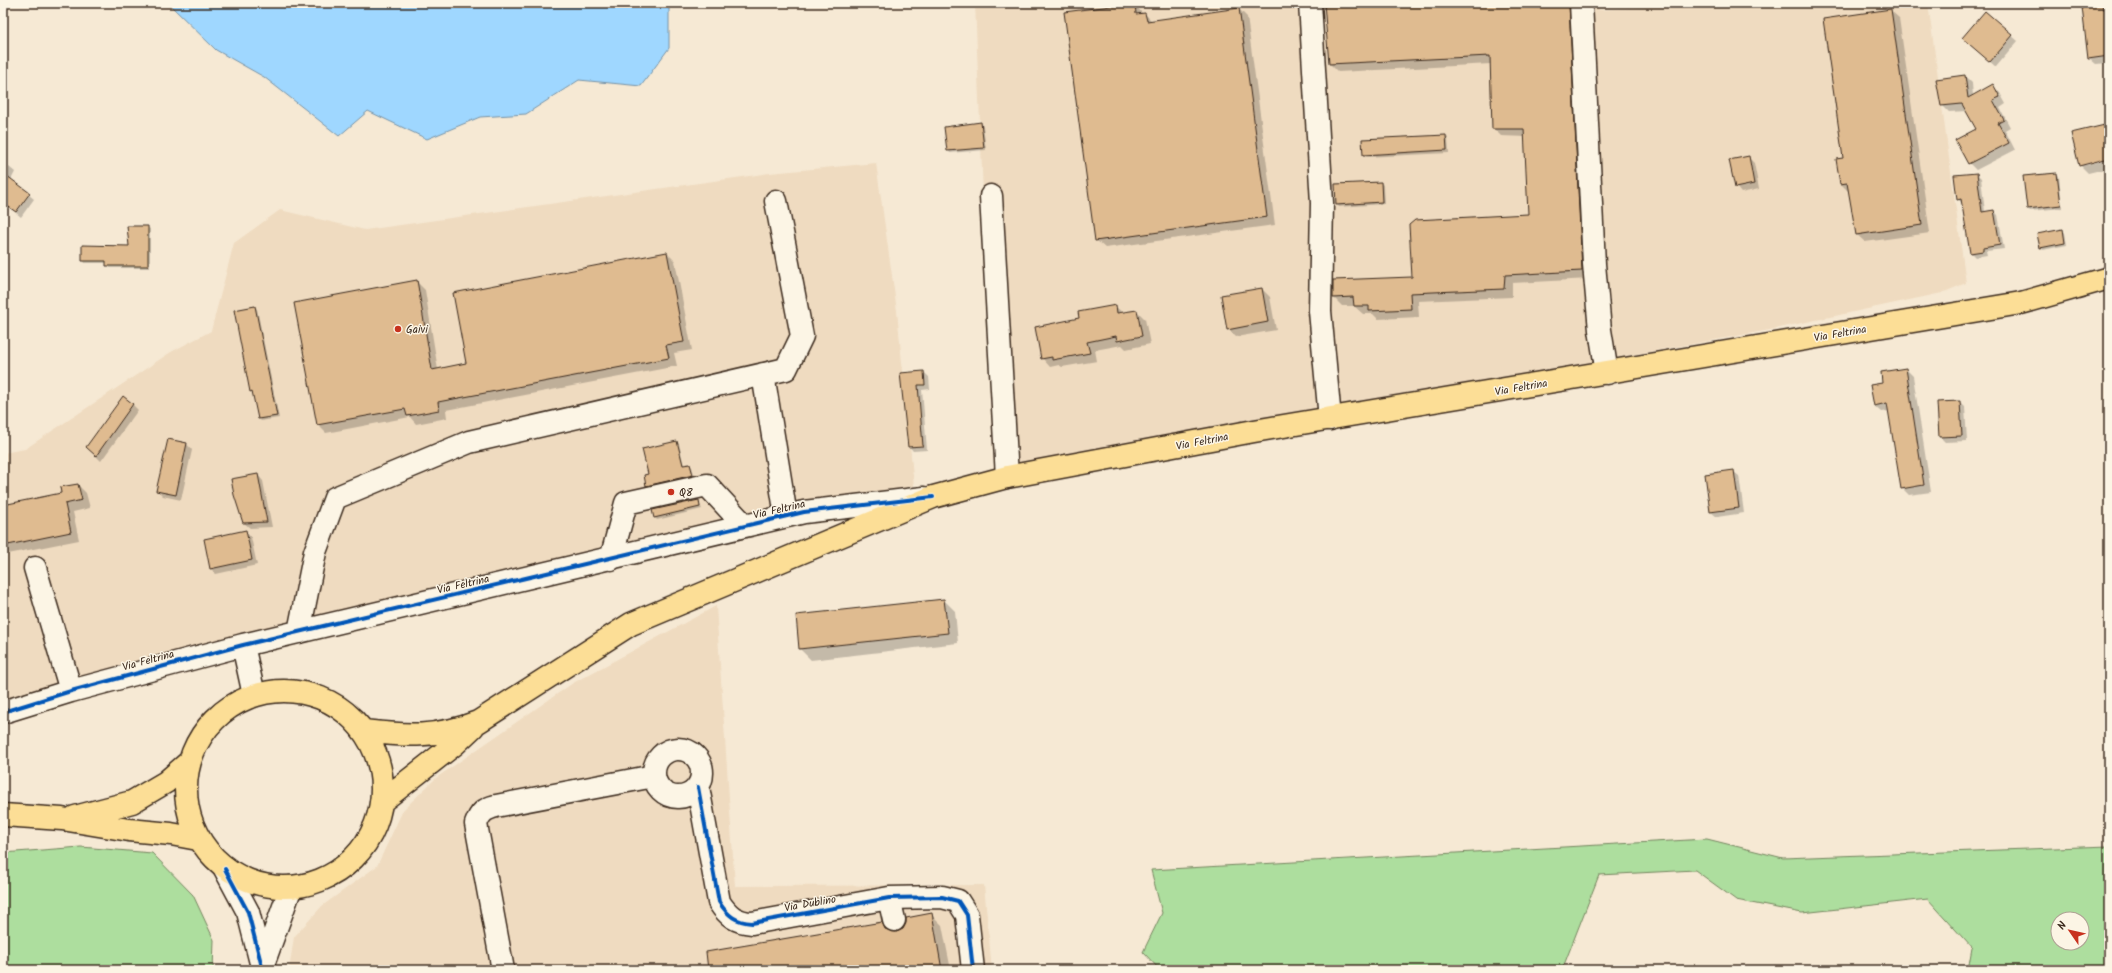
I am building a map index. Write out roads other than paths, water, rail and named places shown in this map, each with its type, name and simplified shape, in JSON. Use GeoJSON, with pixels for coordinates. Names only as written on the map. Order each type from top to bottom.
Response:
{"type":"FeatureCollection","features":[{"type":"Feature","properties":{"kind":"main road","name":"Via Feltrina"},"geometry":{"type":"LineString","coordinates":[[363,731],[421,736],[456,731],[478,722],[631,624],[933,497],[1007,477],[1330,419],[2021,303],[2109,278]]}},
{"type":"Feature","properties":{"kind":"main road"},"geometry":{"type":"LineString","coordinates":[[284,691],[314,696],[341,709],[363,731],[375,753],[381,777],[381,802],[371,834],[351,860],[324,879],[291,887],[257,884],[225,869],[198,839],[186,802],[189,762],[198,740],[213,721],[232,705],[254,695],[284,691]]}},
{"type":"Feature","properties":{"kind":"main road","name":"Via Feltrina"},"geometry":{"type":"LineString","coordinates":[[381,802],[455,744],[478,722]]}},
{"type":"Feature","properties":{"kind":"main road"},"geometry":{"type":"LineString","coordinates":[[62,819],[132,802],[166,782],[189,762]]}},
{"type":"Feature","properties":{"kind":"main road"},"geometry":{"type":"LineString","coordinates":[[3,815],[62,819],[198,839]]}},
{"type":"Feature","properties":{"kind":"street"},"geometry":{"type":"LineString","coordinates":[[1310,3],[1322,203],[1320,311],[1330,419]]}},
{"type":"Feature","properties":{"kind":"street"},"geometry":{"type":"LineString","coordinates":[[1581,3],[1594,264],[1600,330],[1607,373]]}},
{"type":"Feature","properties":{"kind":"street"},"geometry":{"type":"LineString","coordinates":[[991,196],[1007,477]]}},
{"type":"Feature","properties":{"kind":"street"},"geometry":{"type":"LineString","coordinates":[[299,632],[315,552],[335,498],[469,442],[786,368],[802,336],[776,201]]}},
{"type":"Feature","properties":{"kind":"street"},"geometry":{"type":"LineString","coordinates":[[763,374],[786,516]]}},
{"type":"Feature","properties":{"kind":"street"},"geometry":{"type":"LineString","coordinates":[[611,559],[626,503],[707,485],[745,526]]}},
{"type":"Feature","properties":{"kind":"street","name":"Via Feltrina"},"geometry":{"type":"LineString","coordinates":[[3,712],[71,691],[243,645],[611,559],[786,516],[804,512],[933,497]]}},
{"type":"Feature","properties":{"kind":"street"},"geometry":{"type":"LineString","coordinates":[[35,568],[71,691]]}},
{"type":"Feature","properties":{"kind":"street"},"geometry":{"type":"LineString","coordinates":[[243,645],[254,695]]}},
{"type":"Feature","properties":{"kind":"street"},"geometry":{"type":"LineString","coordinates":[[676,749],[684,749],[691,752],[701,764],[701,779],[698,786],[688,795],[674,797],[661,790],[654,776],[654,768],[662,755],[676,749]]}},
{"type":"Feature","properties":{"kind":"street"},"geometry":{"type":"LineString","coordinates":[[503,970],[476,824],[479,815],[486,809],[496,806],[654,776]]}},
{"type":"Feature","properties":{"kind":"street","name":"Via Dublino"},"geometry":{"type":"LineString","coordinates":[[698,786],[719,902],[728,915],[741,922],[752,923],[889,898],[942,897],[958,901],[967,915],[973,970]]}},
{"type":"Feature","properties":{"kind":"street"},"geometry":{"type":"LineString","coordinates":[[225,869],[248,912],[262,969]]}},
{"type":"Feature","properties":{"kind":"street"},"geometry":{"type":"LineString","coordinates":[[262,969],[291,887]]}},
{"type":"Feature","properties":{"kind":"street"},"geometry":{"type":"LineString","coordinates":[[889,898],[894,920]]}},
{"type":"Feature","properties":{"kind":"water"},"geometry":{"type":"Polygon","coordinates":[[[168,3],[669,3],[669,48],[641,86],[579,80],[526,114],[480,117],[427,139],[368,111],[339,136],[264,77],[216,50],[168,3]]]}},
{"type":"Feature","properties":{"kind":"place","name":"Gaivi"},"geometry":{"type":"Point","coordinates":[398,329]}},
{"type":"Feature","properties":{"kind":"place","name":"Q8"},"geometry":{"type":"Point","coordinates":[671,492]}}]}
